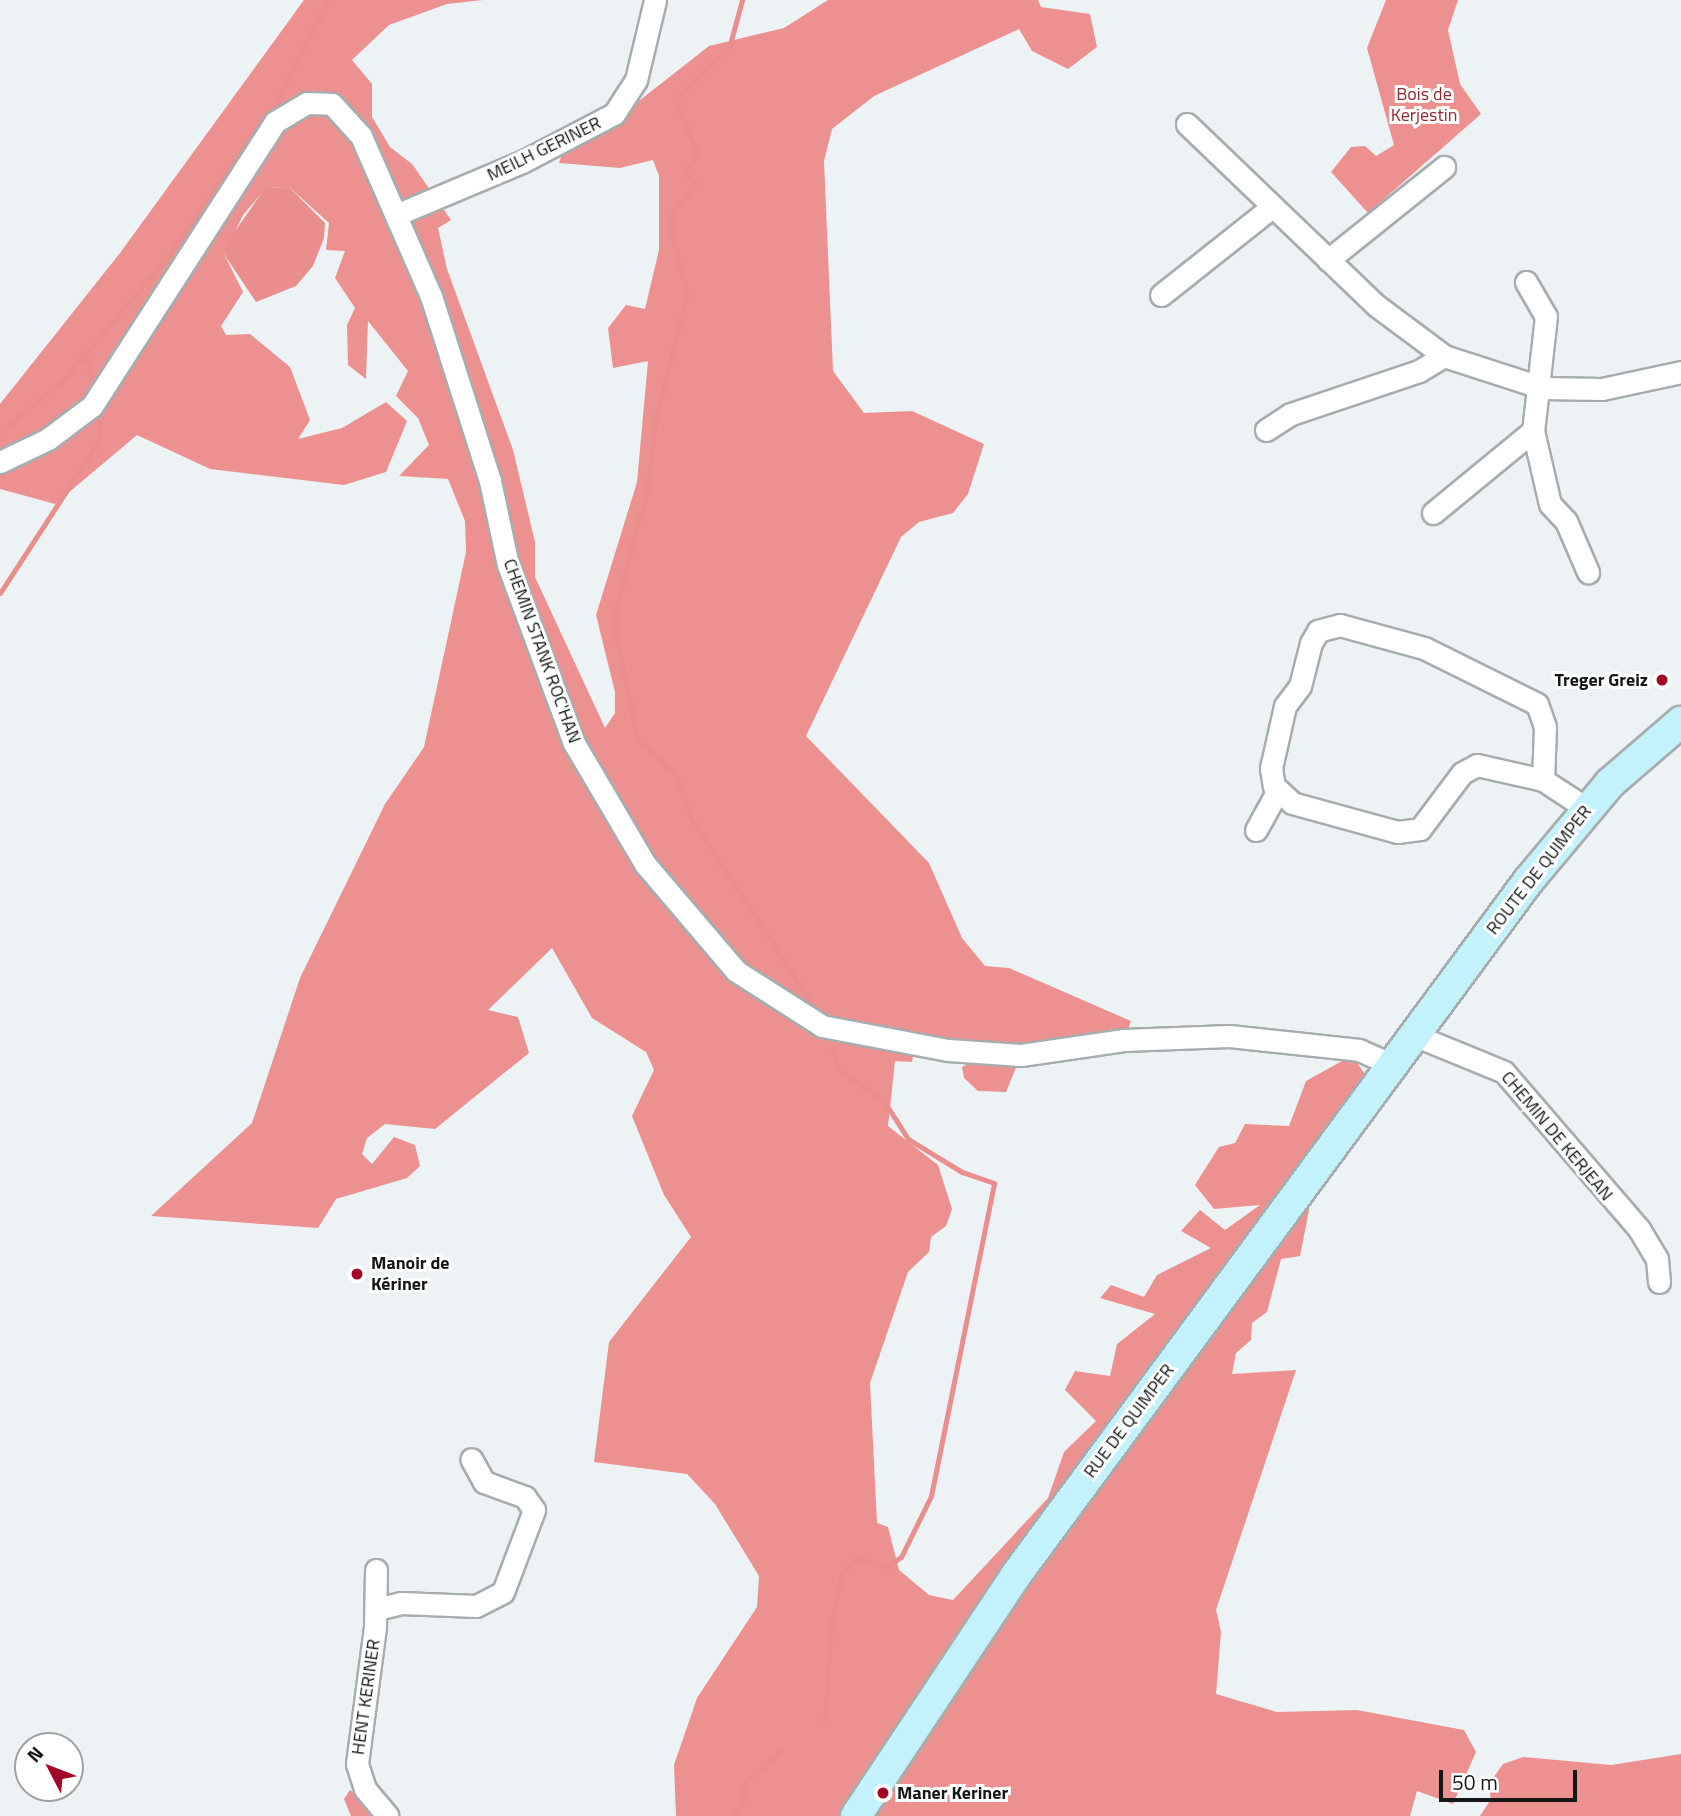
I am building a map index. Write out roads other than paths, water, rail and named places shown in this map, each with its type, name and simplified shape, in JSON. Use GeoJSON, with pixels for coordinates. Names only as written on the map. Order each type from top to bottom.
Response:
{"type":"FeatureCollection","features":[{"type":"Feature","properties":{"kind":"main road","name":"ROUTE DE QUIMPER"},"geometry":{"type":"LineString","coordinates":[[1414,1035],[1586,808],[1681,722]]}},
{"type":"Feature","properties":{"kind":"main road","name":"RUE DE QUIMPER"},"geometry":{"type":"LineString","coordinates":[[856,1816],[1016,1574],[1414,1035]]}},
{"type":"Feature","properties":{"kind":"street","name":"MEILH GERINER"},"geometry":{"type":"LineString","coordinates":[[398,214],[522,162],[614,114],[636,80],[655,0]]}},
{"type":"Feature","properties":{"kind":"street","name":"CHEMIN STANK ROC'HAN"},"geometry":{"type":"LineString","coordinates":[[0,462],[92,406],[251,154],[285,112],[313,102],[340,109],[361,136],[398,214],[474,426],[508,565],[565,721],[645,864],[688,922],[736,971],[822,1026],[948,1051],[1021,1055],[1136,1039],[1229,1036],[1359,1050],[1392,1065]]}},
{"type":"Feature","properties":{"kind":"street"},"geometry":{"type":"LineString","coordinates":[[1187,124],[1398,325],[1444,356],[1543,388],[1602,389],[1681,372]]}},
{"type":"Feature","properties":{"kind":"street"},"geometry":{"type":"LineString","coordinates":[[1328,260],[1444,167]]}},
{"type":"Feature","properties":{"kind":"street"},"geometry":{"type":"LineString","coordinates":[[1161,295],[1272,206]]}},
{"type":"Feature","properties":{"kind":"street"},"geometry":{"type":"LineString","coordinates":[[1526,282],[1546,316],[1543,388],[1533,431],[1550,504],[1566,521],[1588,572]]}},
{"type":"Feature","properties":{"kind":"street"},"geometry":{"type":"LineString","coordinates":[[1266,430],[1290,414],[1419,371],[1444,356]]}},
{"type":"Feature","properties":{"kind":"street"},"geometry":{"type":"LineString","coordinates":[[1433,513],[1533,431]]}},
{"type":"Feature","properties":{"kind":"street"},"geometry":{"type":"LineString","coordinates":[[1543,780],[1545,727],[1537,704],[1424,648],[1340,625],[1318,631],[1300,687],[1285,706],[1271,768],[1277,792],[1292,803],[1413,832],[1471,767],[1543,780],[1586,808]]}},
{"type":"Feature","properties":{"kind":"street"},"geometry":{"type":"LineString","coordinates":[[1256,830],[1277,792]]}},
{"type":"Feature","properties":{"kind":"street","name":"CHEMIN DE KERJEAN"},"geometry":{"type":"LineString","coordinates":[[1414,1035],[1504,1072],[1639,1229],[1657,1259],[1659,1282]]}},
{"type":"Feature","properties":{"kind":"street"},"geometry":{"type":"LineString","coordinates":[[377,1609],[401,1604],[476,1606],[503,1592],[534,1510],[526,1497],[484,1482],[471,1459]]}},
{"type":"Feature","properties":{"kind":"street","name":"HENT KERINER"},"geometry":{"type":"LineString","coordinates":[[376,1570],[377,1609],[357,1764],[365,1789],[388,1816]]}},
{"type":"Feature","properties":{"kind":"waterway"},"geometry":{"type":"LineString","coordinates":[[0,432],[62,381],[162,264],[276,103],[328,0]]}},
{"type":"Feature","properties":{"kind":"waterway"},"geometry":{"type":"LineString","coordinates":[[742,0],[729,48],[674,100],[698,152],[684,173],[697,183],[673,211],[670,226],[687,294],[655,423],[647,491],[615,610],[615,632],[638,740],[675,774],[691,818],[815,1008]]}},
{"type":"Feature","properties":{"kind":"waterway"},"geometry":{"type":"LineString","coordinates":[[84,355],[96,389]]}},
{"type":"Feature","properties":{"kind":"waterway"},"geometry":{"type":"LineString","coordinates":[[0,593],[100,439],[99,422]]}},
{"type":"Feature","properties":{"kind":"waterway"},"geometry":{"type":"LineString","coordinates":[[819,1724],[825,1719],[831,1626],[842,1573],[857,1559],[887,1567],[901,1557],[931,1496],[994,1183],[962,1172],[908,1139],[884,1101],[839,1070],[832,1049]]}},
{"type":"Feature","properties":{"kind":"waterway"},"geometry":{"type":"LineString","coordinates":[[733,1816],[743,1803],[743,1785],[781,1750]]}},
{"type":"Feature","properties":{"kind":"place","name":"Treger Greiz"},"geometry":{"type":"Point","coordinates":[1662,680]}},
{"type":"Feature","properties":{"kind":"place","name":"Manoir de Kériner"},"geometry":{"type":"Point","coordinates":[357,1274]}},
{"type":"Feature","properties":{"kind":"place","name":"Maner Keriner"},"geometry":{"type":"Point","coordinates":[883,1793]}},
{"type":"Feature","properties":{"kind":"park label","name":"Bois de Kerjestin"},"geometry":{"type":"Point","coordinates":[1424,105]}}]}
